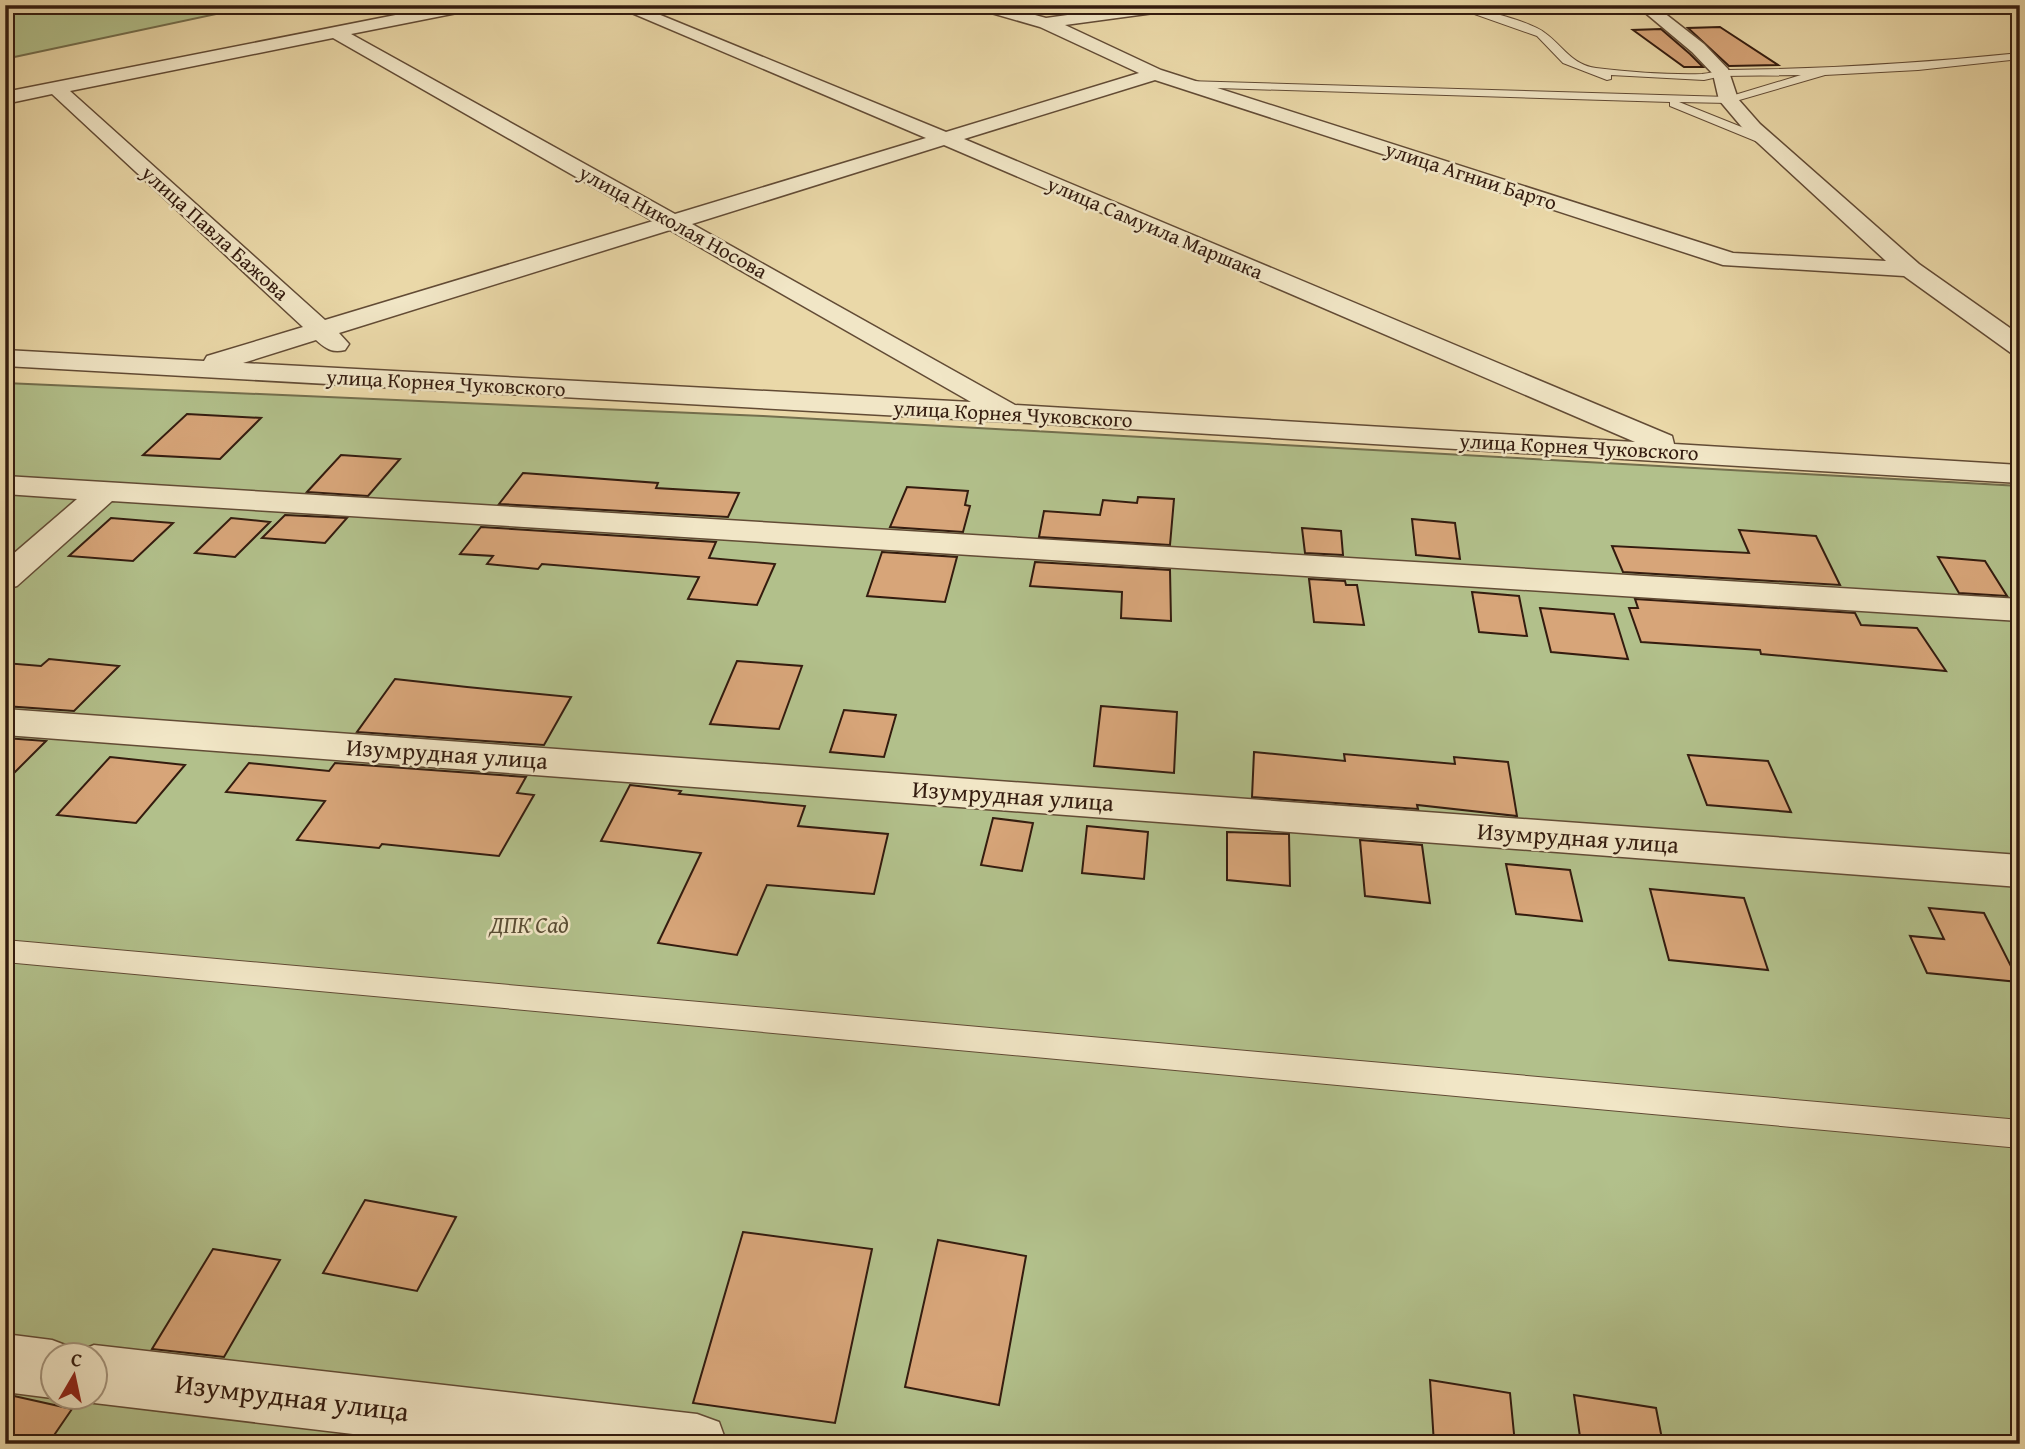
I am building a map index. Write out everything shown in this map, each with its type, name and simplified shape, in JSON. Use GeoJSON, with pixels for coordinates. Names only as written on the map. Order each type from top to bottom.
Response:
{"type":"FeatureCollection","features":[{"type":"Feature","properties":{"kind":"street"},"geometry":{"type":"LineString","coordinates":[[5,98],[472,5]]}},
{"type":"Feature","properties":{"kind":"street","name":"улица Самуила Маршака"},"geometry":{"type":"LineString","coordinates":[[621,5],[944,138],[1689,454]]}},
{"type":"Feature","properties":{"kind":"street"},"geometry":{"type":"LineString","coordinates":[[980,5],[1046,23],[1176,5]]}},
{"type":"Feature","properties":{"kind":"street"},"geometry":{"type":"LineString","coordinates":[[1644,5],[1698,48],[1722,73],[1729,100],[1770,143],[1910,269],[2020,347]]}},
{"type":"Feature","properties":{"kind":"street","name":"улица Агнии Барто"},"geometry":{"type":"LineString","coordinates":[[1046,23],[1155,74],[1731,260],[1910,269]]}},
{"type":"Feature","properties":{"kind":"street","name":"улица Николая Носова"},"geometry":{"type":"LineString","coordinates":[[335,32],[1010,413]]}},
{"type":"Feature","properties":{"kind":"street"},"geometry":{"type":"LineString","coordinates":[[192,369],[1155,74]]}},
{"type":"Feature","properties":{"kind":"street","name":"улица Павла Бажова"},"geometry":{"type":"LineString","coordinates":[[56,88],[374,379]]}},
{"type":"Feature","properties":{"kind":"street","name":"улица Корнея Чуковского"},"geometry":{"type":"LineString","coordinates":[[5,358],[1010,413],[2020,474]]}},
{"type":"Feature","properties":{"kind":"street"},"geometry":{"type":"LineString","coordinates":[[5,485],[2020,610]]}},
{"type":"Feature","properties":{"kind":"street"},"geometry":{"type":"LineString","coordinates":[[5,579],[104,492]]}},
{"type":"Feature","properties":{"kind":"street","name":"Изумрудная улица"},"geometry":{"type":"LineString","coordinates":[[5,722],[2020,871]]}},
{"type":"Feature","properties":{"kind":"street"},"geometry":{"type":"LineString","coordinates":[[5,1363],[38,1367]]}},
{"type":"Feature","properties":{"kind":"street","name":"Изумрудная улица"},"geometry":{"type":"LineString","coordinates":[[108,1376],[698,1444]]}},
{"type":"Feature","properties":{"kind":"lane"},"geometry":{"type":"LineString","coordinates":[[1454,5],[1528,28],[1541,34],[1567,61],[1770,143]]}},
{"type":"Feature","properties":{"kind":"lane"},"geometry":{"type":"LineString","coordinates":[[1594,71],[1680,78],[1722,73],[1824,72],[1918,66],[2020,55]]}},
{"type":"Feature","properties":{"kind":"lane"},"geometry":{"type":"LineString","coordinates":[[1186,84],[1729,100],[1824,72]]}},
{"type":"Feature","properties":{"kind":"lane"},"geometry":{"type":"LineString","coordinates":[[5,951],[2020,1134]]}},
{"type":"Feature","properties":{"kind":"green space"},"geometry":{"type":"Polygon","coordinates":[[[5,5],[258,5],[5,59],[5,5]]]}},
{"type":"Feature","properties":{"kind":"green space","name":"ДПК Сад"},"geometry":{"type":"Polygon","coordinates":[[[5,383],[763,416],[2020,486],[2020,1444],[5,1444],[5,383]]]}},
{"type":"Feature","properties":{"kind":"building"},"geometry":{"type":"Polygon","coordinates":[[[1720,27],[1778,65],[1729,66],[1688,28],[1720,27]]]}},
{"type":"Feature","properties":{"kind":"building"},"geometry":{"type":"Polygon","coordinates":[[[1661,29],[1703,67],[1684,67],[1633,30],[1661,29]]]}},
{"type":"Feature","properties":{"kind":"building"},"geometry":{"type":"Polygon","coordinates":[[[187,414],[261,418],[220,459],[143,455],[187,414]]]}},
{"type":"Feature","properties":{"kind":"building"},"geometry":{"type":"Polygon","coordinates":[[[341,455],[400,459],[368,496],[307,492],[341,455]]]}},
{"type":"Feature","properties":{"kind":"building"},"geometry":{"type":"Polygon","coordinates":[[[523,473],[658,483],[656,488],[739,493],[728,517],[499,504],[523,473]]]}},
{"type":"Feature","properties":{"kind":"building"},"geometry":{"type":"Polygon","coordinates":[[[907,487],[968,491],[965,505],[970,506],[963,532],[890,527],[907,487]]]}},
{"type":"Feature","properties":{"kind":"building"},"geometry":{"type":"Polygon","coordinates":[[[1138,497],[1174,499],[1170,545],[1039,537],[1044,511],[1100,515],[1103,500],[1137,503],[1138,497]]]}},
{"type":"Feature","properties":{"kind":"building"},"geometry":{"type":"Polygon","coordinates":[[[285,515],[347,518],[325,543],[262,538],[285,515]]]}},
{"type":"Feature","properties":{"kind":"building"},"geometry":{"type":"Polygon","coordinates":[[[111,518],[173,523],[133,561],[69,556],[111,518]]]}},
{"type":"Feature","properties":{"kind":"building"},"geometry":{"type":"Polygon","coordinates":[[[231,518],[270,522],[235,557],[195,553],[231,518]]]}},
{"type":"Feature","properties":{"kind":"building"},"geometry":{"type":"Polygon","coordinates":[[[1412,519],[1455,523],[1460,559],[1416,555],[1412,519]]]}},
{"type":"Feature","properties":{"kind":"building"},"geometry":{"type":"Polygon","coordinates":[[[481,527],[716,542],[709,558],[775,564],[757,605],[688,599],[699,577],[542,564],[538,569],[487,564],[493,556],[460,554],[481,527]]]}},
{"type":"Feature","properties":{"kind":"building"},"geometry":{"type":"Polygon","coordinates":[[[1302,528],[1341,531],[1343,555],[1305,553],[1302,528]]]}},
{"type":"Feature","properties":{"kind":"building"},"geometry":{"type":"Polygon","coordinates":[[[1739,530],[1816,536],[1840,585],[1623,572],[1612,546],[1749,553],[1739,530]]]}},
{"type":"Feature","properties":{"kind":"building"},"geometry":{"type":"Polygon","coordinates":[[[882,552],[957,557],[945,602],[867,596],[882,552]]]}},
{"type":"Feature","properties":{"kind":"building"},"geometry":{"type":"Polygon","coordinates":[[[1938,557],[1985,561],[2007,596],[1959,593],[1938,557]]]}},
{"type":"Feature","properties":{"kind":"building"},"geometry":{"type":"Polygon","coordinates":[[[1035,562],[1170,570],[1171,621],[1121,618],[1122,592],[1030,586],[1035,562]]]}},
{"type":"Feature","properties":{"kind":"building"},"geometry":{"type":"Polygon","coordinates":[[[1309,579],[1345,581],[1346,585],[1357,585],[1364,625],[1314,622],[1309,579]]]}},
{"type":"Feature","properties":{"kind":"building"},"geometry":{"type":"Polygon","coordinates":[[[1472,592],[1519,596],[1527,636],[1479,632],[1472,592]]]}},
{"type":"Feature","properties":{"kind":"building"},"geometry":{"type":"Polygon","coordinates":[[[1635,599],[1855,613],[1861,625],[1917,628],[1946,671],[1761,654],[1760,650],[1641,642],[1629,608],[1638,608],[1635,599]]]}},
{"type":"Feature","properties":{"kind":"building"},"geometry":{"type":"Polygon","coordinates":[[[1540,608],[1614,614],[1628,659],[1551,652],[1540,608]]]}},
{"type":"Feature","properties":{"kind":"building"},"geometry":{"type":"Polygon","coordinates":[[[49,659],[119,666],[74,711],[5,706],[5,663],[41,666],[49,659]]]}},
{"type":"Feature","properties":{"kind":"building"},"geometry":{"type":"Polygon","coordinates":[[[737,661],[802,666],[779,729],[710,724],[737,661]]]}},
{"type":"Feature","properties":{"kind":"building"},"geometry":{"type":"Polygon","coordinates":[[[395,679],[571,697],[544,745],[357,732],[395,679]]]}},
{"type":"Feature","properties":{"kind":"building"},"geometry":{"type":"Polygon","coordinates":[[[1101,706],[1177,712],[1174,773],[1094,766],[1101,706]]]}},
{"type":"Feature","properties":{"kind":"building"},"geometry":{"type":"Polygon","coordinates":[[[844,710],[896,715],[884,757],[830,752],[844,710]]]}},
{"type":"Feature","properties":{"kind":"building"},"geometry":{"type":"Polygon","coordinates":[[[5,738],[46,741],[5,782],[5,738]]]}},
{"type":"Feature","properties":{"kind":"building"},"geometry":{"type":"Polygon","coordinates":[[[1254,752],[1345,761],[1344,754],[1455,764],[1454,757],[1508,762],[1517,816],[1417,805],[1418,809],[1252,797],[1254,752]]]}},
{"type":"Feature","properties":{"kind":"building"},"geometry":{"type":"Polygon","coordinates":[[[1688,755],[1768,761],[1791,812],[1707,805],[1688,755]]]}},
{"type":"Feature","properties":{"kind":"building"},"geometry":{"type":"Polygon","coordinates":[[[110,757],[185,765],[136,823],[57,815],[110,757]]]}},
{"type":"Feature","properties":{"kind":"building"},"geometry":{"type":"Polygon","coordinates":[[[249,763],[329,771],[335,763],[526,777],[517,793],[534,795],[499,856],[382,844],[379,848],[297,840],[325,801],[226,792],[249,763]]]}},
{"type":"Feature","properties":{"kind":"building"},"geometry":{"type":"Polygon","coordinates":[[[630,785],[681,791],[679,794],[805,806],[798,826],[888,834],[874,894],[767,885],[737,955],[658,943],[701,853],[601,841],[630,785]]]}},
{"type":"Feature","properties":{"kind":"building"},"geometry":{"type":"Polygon","coordinates":[[[993,818],[1033,823],[1022,871],[981,865],[993,818]]]}},
{"type":"Feature","properties":{"kind":"building"},"geometry":{"type":"Polygon","coordinates":[[[1087,826],[1148,832],[1144,879],[1082,873],[1087,826]]]}},
{"type":"Feature","properties":{"kind":"building"},"geometry":{"type":"Polygon","coordinates":[[[1227,832],[1289,834],[1290,886],[1227,880],[1227,832]]]}},
{"type":"Feature","properties":{"kind":"building"},"geometry":{"type":"Polygon","coordinates":[[[1360,840],[1422,845],[1430,903],[1365,896],[1360,840]]]}},
{"type":"Feature","properties":{"kind":"building"},"geometry":{"type":"Polygon","coordinates":[[[1506,864],[1570,870],[1582,921],[1516,914],[1506,864]]]}},
{"type":"Feature","properties":{"kind":"building"},"geometry":{"type":"Polygon","coordinates":[[[1650,889],[1744,898],[1768,970],[1669,960],[1650,889]]]}},
{"type":"Feature","properties":{"kind":"building"},"geometry":{"type":"Polygon","coordinates":[[[1929,908],[1984,913],[2019,982],[1927,973],[1910,936],[1944,939],[1929,908]]]}},
{"type":"Feature","properties":{"kind":"building"},"geometry":{"type":"Polygon","coordinates":[[[365,1200],[456,1217],[417,1291],[323,1273],[365,1200]]]}},
{"type":"Feature","properties":{"kind":"building"},"geometry":{"type":"Polygon","coordinates":[[[743,1232],[872,1249],[835,1423],[693,1403],[743,1232]]]}},
{"type":"Feature","properties":{"kind":"building"},"geometry":{"type":"Polygon","coordinates":[[[938,1240],[1026,1256],[999,1405],[905,1387],[938,1240]]]}},
{"type":"Feature","properties":{"kind":"building"},"geometry":{"type":"Polygon","coordinates":[[[213,1249],[280,1260],[224,1357],[152,1349],[213,1249]]]}},
{"type":"Feature","properties":{"kind":"building"},"geometry":{"type":"Polygon","coordinates":[[[1430,1380],[1510,1393],[1515,1444],[1434,1444],[1430,1380]]]}},
{"type":"Feature","properties":{"kind":"building"},"geometry":{"type":"Polygon","coordinates":[[[5,1395],[38,1401],[38,1410],[71,1410],[48,1444],[5,1444],[5,1395]]]}},
{"type":"Feature","properties":{"kind":"building"},"geometry":{"type":"Polygon","coordinates":[[[1574,1395],[1656,1408],[1663,1444],[1581,1444],[1574,1395]]]}}]}
